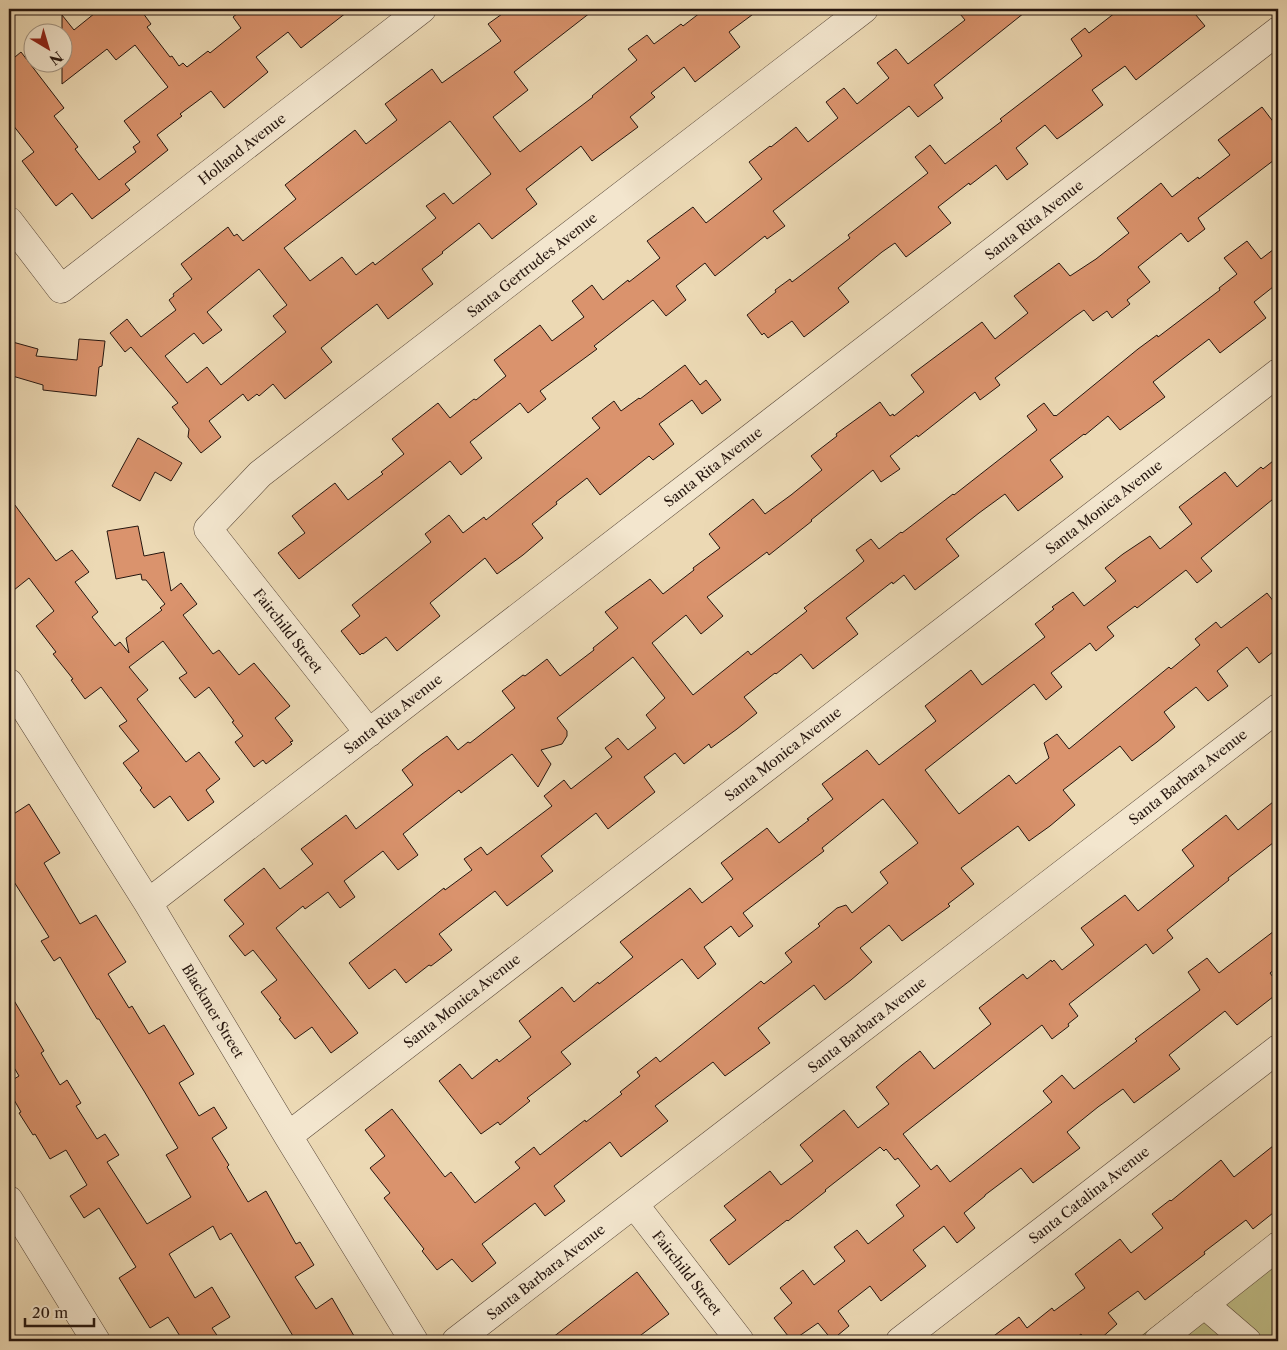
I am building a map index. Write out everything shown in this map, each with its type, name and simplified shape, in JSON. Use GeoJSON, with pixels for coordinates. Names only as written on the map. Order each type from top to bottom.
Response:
{"type":"FeatureCollection","features":[{"type":"Feature","properties":{"kind":"street","name":"Holland Avenue"},"geometry":{"type":"LineString","coordinates":[[9,221],[61,289],[422,9]]}},
{"type":"Feature","properties":{"kind":"street","name":"Santa Gertrudes Avenue"},"geometry":{"type":"LineString","coordinates":[[208,529],[260,474],[864,9]]}},
{"type":"Feature","properties":{"kind":"street","name":"Santa Rita Avenue"},"geometry":{"type":"LineString","coordinates":[[148,903],[1278,31]]}},
{"type":"Feature","properties":{"kind":"street","name":"Santa Monica Avenue"},"geometry":{"type":"LineString","coordinates":[[288,1136],[1278,372]]}},
{"type":"Feature","properties":{"kind":"street","name":"Fairchild Street"},"geometry":{"type":"LineString","coordinates":[[208,529],[369,733]]}},
{"type":"Feature","properties":{"kind":"street","name":"Blackmer Street"},"geometry":{"type":"LineString","coordinates":[[9,682],[148,903],[414,1341]]}},
{"type":"Feature","properties":{"kind":"street","name":"Santa Barbara Avenue"},"geometry":{"type":"LineString","coordinates":[[456,1341],[1278,708]]}},
{"type":"Feature","properties":{"kind":"street","name":"Santa Catalina Avenue"},"geometry":{"type":"LineString","coordinates":[[900,1341],[1278,1049]]}},
{"type":"Feature","properties":{"kind":"street"},"geometry":{"type":"LineString","coordinates":[[9,1200],[96,1341]]}},
{"type":"Feature","properties":{"kind":"street","name":"Fairchild Street"},"geometry":{"type":"LineString","coordinates":[[634,1204],[740,1341]]}},
{"type":"Feature","properties":{"kind":"street"},"geometry":{"type":"LineString","coordinates":[[1158,1341],[1278,1246]]}},
{"type":"Feature","properties":{"kind":"street"},"geometry":{"type":"LineString","coordinates":[[1204,1304],[1247,1341]]}},
{"type":"Feature","properties":{"kind":"shaded area"},"geometry":{"type":"Polygon","coordinates":[[[1278,1230],[1278,1341],[1135,1341],[1278,1230]]]}},
{"type":"Feature","properties":{"kind":"building"},"geometry":{"type":"Polygon","coordinates":[[[100,9],[140,9],[151,24],[147,27],[170,57],[172,56],[179,66],[183,63],[187,67],[208,51],[210,53],[241,28],[233,17],[243,9],[351,9],[301,48],[288,32],[256,57],[268,72],[224,108],[211,91],[180,114],[182,116],[157,135],[168,150],[125,184],[130,190],[92,219],[72,193],[56,206],[22,161],[34,152],[9,120],[9,62],[21,52],[22,72],[36,72],[64,108],[54,116],[78,147],[75,149],[99,180],[136,152],[133,147],[140,142],[124,121],[168,87],[135,45],[116,60],[107,49],[62,84],[62,72],[72,72],[72,28],[74,30],[100,9]]]}},
{"type":"Feature","properties":{"kind":"building"},"geometry":{"type":"Polygon","coordinates":[[[509,9],[595,9],[514,72],[528,90],[493,117],[520,152],[593,97],[637,60],[628,49],[647,35],[654,44],[681,24],[683,26],[705,9],[760,9],[729,32],[740,47],[695,82],[684,67],[651,93],[655,97],[630,117],[638,127],[592,161],[581,146],[526,189],[537,204],[492,239],[479,223],[422,269],[433,284],[388,319],[377,304],[346,328],[321,348],[332,362],[285,399],[273,384],[259,396],[257,394],[248,401],[243,394],[209,421],[221,437],[201,453],[188,437],[189,429],[172,407],[178,403],[131,347],[125,352],[110,333],[127,319],[141,337],[176,310],[169,300],[174,296],[173,294],[192,279],[181,264],[228,227],[234,236],[237,234],[243,241],[296,199],[285,185],[355,130],[366,144],[397,120],[385,104],[432,69],[442,83],[501,41],[488,24],[509,9]],[[450,121],[284,248],[310,281],[342,257],[356,275],[373,262],[375,265],[436,218],[426,206],[444,193],[453,204],[491,174],[450,121]],[[259,269],[207,312],[222,330],[203,344],[194,333],[165,356],[187,383],[207,367],[221,385],[286,332],[273,316],[287,305],[259,269]]]}},
{"type":"Feature","properties":{"kind":"building"},"geometry":{"type":"Polygon","coordinates":[[[956,9],[1029,9],[934,85],[943,98],[918,117],[909,106],[773,211],[785,226],[767,239],[765,236],[715,276],[705,263],[676,286],[686,300],[666,316],[653,300],[594,346],[597,349],[540,391],[546,399],[528,413],[520,403],[470,442],[482,458],[461,475],[450,461],[299,579],[278,553],[305,533],[292,516],[335,483],[348,500],[383,474],[381,472],[404,454],[392,439],[438,403],[450,418],[474,399],[476,400],[506,376],[494,360],[540,325],[552,341],[584,317],[572,301],[592,285],[603,300],[628,280],[629,282],[660,258],[647,241],[693,207],[706,223],[762,179],[749,162],[796,127],[808,142],[838,118],[826,102],[844,88],[857,104],[889,78],[877,63],[896,49],[908,64],[965,20],[956,9]]]}},
{"type":"Feature","properties":{"kind":"building"},"geometry":{"type":"Polygon","coordinates":[[[1120,9],[1191,9],[1205,26],[1136,80],[1125,66],[1092,90],[1103,105],[1057,139],[1045,125],[1016,148],[1028,164],[1007,180],[996,165],[938,207],[951,223],[906,257],[895,243],[882,252],[838,288],[849,302],[804,337],[792,321],[768,338],[764,333],[762,335],[747,315],[776,292],[775,290],[790,279],[792,282],[850,238],[848,235],[928,173],[915,157],[930,145],[945,164],[1002,121],[1000,119],[1082,56],[1071,39],[1085,28],[1089,33],[1120,9]]]}},
{"type":"Feature","properties":{"kind":"building"},"geometry":{"type":"Polygon","coordinates":[[[62,15],[68,22],[62,22],[62,15]]]}},
{"type":"Feature","properties":{"kind":"building"},"geometry":{"type":"Polygon","coordinates":[[[1262,107],[1278,128],[1278,157],[1198,218],[1205,229],[1188,242],[1181,233],[1138,267],[1150,282],[1127,300],[1130,304],[1112,318],[1107,311],[1093,321],[1084,310],[1074,317],[995,378],[1000,385],[980,400],[975,392],[918,437],[917,435],[890,456],[900,469],[881,482],[873,470],[769,555],[767,552],[707,597],[723,616],[701,634],[686,615],[652,643],[693,695],[748,651],[751,655],[807,611],[804,608],[864,561],[856,550],[871,539],[879,549],[954,495],[1037,430],[1027,416],[1044,403],[1056,416],[1138,349],[1157,335],[1158,337],[1220,290],[1219,288],[1237,274],[1224,258],[1247,241],[1261,259],[1278,246],[1278,283],[1254,302],[1266,318],[1220,353],[1209,339],[1153,382],[1165,397],[1120,430],[1108,416],[1050,460],[1063,477],[1018,511],[1005,494],[979,513],[946,539],[959,556],[915,590],[904,575],[893,584],[892,582],[846,618],[858,634],[813,669],[801,654],[744,697],[757,713],[737,729],[711,748],[709,744],[684,764],[675,753],[644,777],[655,792],[608,829],[596,813],[541,856],[553,871],[507,906],[495,891],[439,934],[452,950],[431,966],[429,965],[406,983],[395,969],[369,989],[349,963],[444,888],[445,890],[472,870],[464,859],[481,847],[487,855],[552,806],[544,796],[564,780],[571,789],[612,757],[605,748],[618,738],[628,750],[656,728],[646,715],[665,698],[633,657],[557,718],[567,731],[567,736],[562,744],[541,750],[551,764],[538,787],[512,754],[461,793],[459,790],[403,834],[418,855],[398,870],[383,851],[344,881],[355,897],[340,908],[328,892],[305,909],[303,906],[276,928],[358,1033],[331,1053],[312,1027],[295,1039],[261,992],[277,980],[253,950],[245,956],[229,936],[244,924],[224,900],[264,868],[280,889],[313,864],[301,849],[346,815],[356,829],[413,785],[402,770],[422,754],[447,736],[458,750],[515,708],[502,691],[523,675],[525,676],[547,659],[560,676],[594,650],[593,648],[618,628],[605,612],[650,579],[663,594],[720,548],[709,534],[753,499],[765,514],[791,495],[822,470],[811,456],[837,436],[836,434],[880,402],[890,416],[893,414],[894,416],[924,392],[911,375],[982,322],[995,339],[1028,313],[1014,296],[1059,263],[1070,276],[1096,259],[1129,233],[1117,218],[1161,183],[1172,197],[1198,177],[1199,179],[1230,155],[1218,140],[1262,107]]]}},
{"type":"Feature","properties":{"kind":"building"},"geometry":{"type":"Polygon","coordinates":[[[79,339],[105,341],[102,366],[99,367],[96,396],[43,390],[43,385],[9,375],[9,341],[38,349],[36,356],[77,360],[79,339]]]}},
{"type":"Feature","properties":{"kind":"building"},"geometry":{"type":"Polygon","coordinates":[[[685,365],[700,385],[706,380],[721,400],[702,414],[692,400],[659,424],[674,444],[653,460],[649,456],[600,495],[587,478],[532,524],[543,538],[523,555],[497,574],[485,558],[430,603],[440,616],[397,651],[386,637],[360,655],[341,631],[360,616],[352,605],[431,542],[425,534],[449,515],[463,533],[484,517],[486,520],[600,428],[592,418],[614,401],[621,411],[685,365]]]}},
{"type":"Feature","properties":{"kind":"building"},"geometry":{"type":"Polygon","coordinates":[[[138,438],[182,463],[171,481],[155,472],[140,501],[112,486],[138,438]]]}},
{"type":"Feature","properties":{"kind":"building"},"geometry":{"type":"Polygon","coordinates":[[[1278,457],[1278,495],[1201,558],[1212,571],[1197,583],[1186,570],[1137,608],[1135,606],[1107,627],[1114,636],[1096,651],[1090,643],[1051,673],[1062,687],[1046,700],[1034,684],[925,770],[959,814],[1009,775],[1016,784],[1049,758],[1044,743],[1057,734],[1069,749],[1169,667],[1171,669],[1200,645],[1195,639],[1216,622],[1221,628],[1267,593],[1278,607],[1278,648],[1259,663],[1247,647],[1217,671],[1228,686],[1208,701],[1196,687],[1164,712],[1175,727],[1157,742],[1132,761],[1120,746],[1063,790],[1075,805],[1050,826],[1029,841],[1018,826],[961,868],[974,884],[948,904],[950,906],[902,941],[889,925],[860,948],[872,962],[851,980],[825,1000],[814,985],[758,1028],[770,1043],[725,1076],[713,1062],[655,1106],[668,1121],[621,1157],[610,1142],[554,1186],[565,1201],[545,1216],[535,1203],[482,1244],[496,1263],[472,1282],[452,1259],[437,1270],[422,1251],[424,1249],[384,1198],[390,1193],[370,1168],[385,1156],[365,1130],[392,1109],[445,1177],[451,1172],[475,1203],[520,1168],[515,1162],[534,1147],[540,1155],[585,1120],[586,1122],[622,1094],[620,1092],[640,1076],[637,1072],[656,1057],[660,1062],[761,981],[764,984],[792,962],[785,953],[820,926],[818,924],[837,908],[846,905],[852,913],[888,883],[880,872],[918,843],[883,799],[822,848],[824,851],[743,913],[753,926],[739,937],[731,926],[704,947],[716,964],[698,979],[682,959],[561,1052],[571,1064],[527,1098],[530,1101],[500,1125],[498,1122],[481,1134],[439,1081],[460,1064],[472,1079],[497,1059],[499,1062],[531,1037],[519,1021],[562,987],[574,1002],[633,957],[620,942],[690,888],[702,903],[733,879],[721,863],[767,828],[779,843],[809,820],[807,819],[833,799],[822,784],[867,750],[879,765],[936,721],[925,706],[971,670],[982,685],[1045,637],[1035,624],[1054,609],[1052,607],[1073,592],[1084,606],[1116,581],[1105,568],[1123,554],[1150,536],[1160,549],[1192,524],[1179,507],[1225,472],[1237,487],[1261,467],[1263,469],[1278,457]]]}},
{"type":"Feature","properties":{"kind":"building"},"geometry":{"type":"Polygon","coordinates":[[[9,497],[56,561],[72,550],[89,572],[75,582],[98,612],[92,617],[115,646],[120,642],[129,653],[126,638],[162,610],[160,608],[165,604],[146,580],[142,580],[141,574],[116,579],[107,531],[138,526],[144,556],[164,552],[171,591],[181,583],[197,604],[183,615],[213,654],[219,650],[239,675],[254,663],[290,706],[275,718],[293,741],[290,742],[292,744],[266,764],[263,760],[254,767],[235,742],[243,736],[232,722],[234,721],[209,687],[195,698],[179,678],[187,673],[163,641],[129,667],[148,690],[137,699],[186,762],[199,752],[220,779],[206,790],[214,802],[188,821],[170,796],[154,808],[123,763],[139,751],[119,726],[127,721],[101,687],[85,699],[71,680],[73,679],[53,654],[56,652],[36,626],[54,611],[29,578],[9,594],[9,497]]]}},
{"type":"Feature","properties":{"kind":"building"},"geometry":{"type":"Polygon","coordinates":[[[1278,798],[1278,839],[1228,878],[1229,880],[1167,930],[1173,938],[1153,954],[1146,944],[1069,1004],[1078,1016],[1068,1024],[1069,1026],[1052,1039],[1042,1025],[903,1134],[931,1170],[937,1165],[950,1182],[1052,1102],[1043,1091],[1062,1075],[1074,1089],[1137,1041],[1135,1039],[1200,990],[1188,972],[1207,958],[1219,973],[1278,928],[1278,967],[1270,973],[1278,984],[1278,993],[1237,1025],[1225,1011],[1169,1055],[1180,1069],[1134,1103],[1123,1089],[1098,1107],[1067,1132],[1080,1148],[1033,1183],[1021,1168],[985,1195],[964,1213],[975,1228],[957,1243],[944,1226],[913,1250],[926,1266],[881,1301],[870,1286],[838,1311],[849,1326],[832,1340],[818,1323],[792,1341],[774,1318],[792,1303],[780,1288],[803,1270],[814,1285],[845,1261],[834,1247],[857,1230],[868,1244],[904,1216],[896,1205],[920,1186],[898,1158],[895,1160],[886,1149],[884,1151],[880,1147],[788,1221],[729,1265],[710,1240],[736,1220],[724,1206],[770,1171],[781,1185],[813,1161],[800,1145],[844,1110],[858,1128],[889,1104],[876,1087],[920,1051],[934,1069],[991,1024],[979,1008],[1023,974],[1027,979],[1051,960],[1052,962],[1054,960],[1062,970],[1094,945],[1081,928],[1125,895],[1138,911],[1194,866],[1182,850],[1226,815],[1238,830],[1278,798]]]}},
{"type":"Feature","properties":{"kind":"building"},"geometry":{"type":"Polygon","coordinates":[[[29,804],[60,853],[44,863],[80,924],[96,915],[126,962],[108,974],[129,1008],[132,1006],[149,1034],[164,1025],[194,1074],[179,1083],[199,1116],[214,1107],[227,1128],[212,1138],[229,1165],[227,1167],[248,1202],[266,1191],[296,1244],[300,1242],[314,1265],[295,1277],[316,1309],[332,1298],[357,1341],[296,1341],[231,1233],[220,1240],[213,1226],[169,1254],[195,1298],[212,1287],[230,1317],[212,1328],[221,1341],[183,1341],[168,1317],[150,1328],[119,1278],[136,1267],[99,1208],[84,1218],[70,1196],[87,1185],[66,1150],[50,1159],[35,1134],[33,1135],[19,1113],[21,1112],[9,1091],[9,1082],[19,1076],[9,1059],[9,992],[44,1051],[41,1053],[60,1085],[67,1080],[81,1103],[76,1106],[97,1139],[105,1134],[119,1155],[107,1162],[147,1224],[191,1197],[166,1155],[178,1148],[60,957],[54,961],[41,941],[49,937],[9,874],[9,817],[29,804]]]}},
{"type":"Feature","properties":{"kind":"building"},"geometry":{"type":"Polygon","coordinates":[[[1278,1142],[1278,1209],[1253,1229],[1246,1220],[1145,1300],[1138,1291],[1108,1313],[1117,1324],[1098,1341],[1087,1341],[1081,1334],[1072,1341],[987,1341],[1019,1317],[1027,1328],[1052,1308],[1054,1311],[1085,1288],[1075,1274],[1120,1239],[1131,1253],[1163,1228],[1152,1214],[1221,1160],[1234,1177],[1278,1142]]]}},
{"type":"Feature","properties":{"kind":"building"},"geometry":{"type":"Polygon","coordinates":[[[637,1272],[669,1314],[633,1341],[548,1341],[637,1272]]]}}]}
